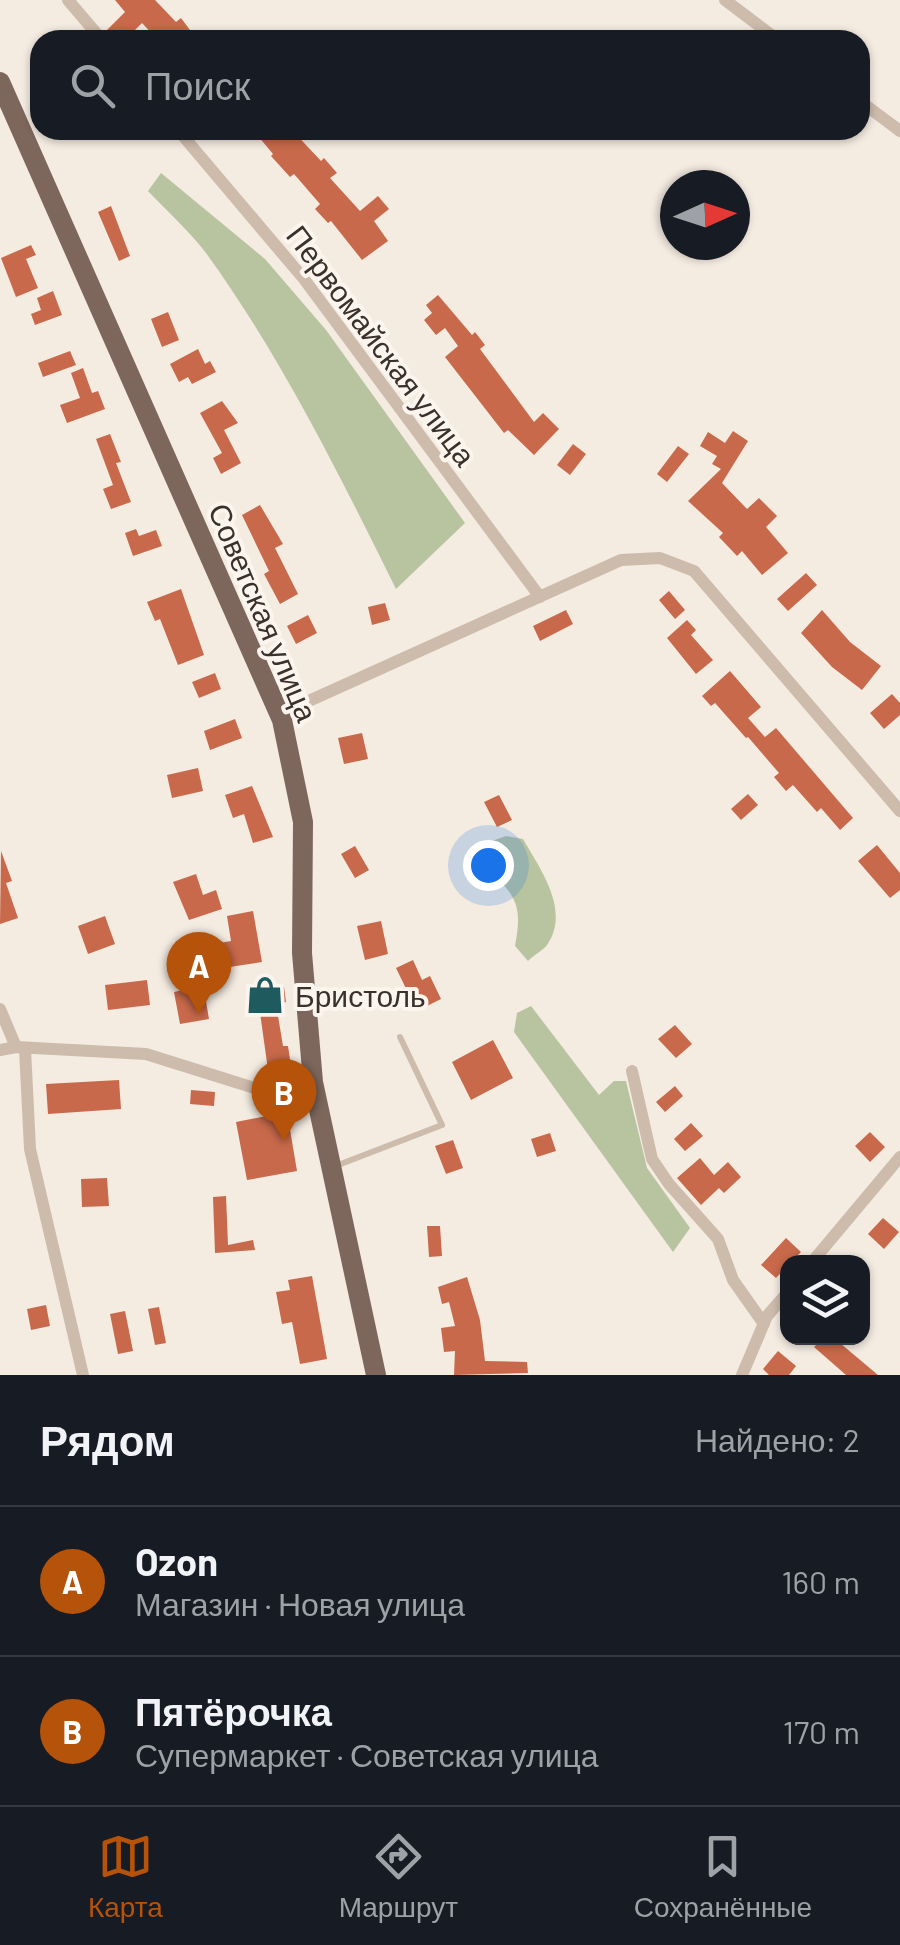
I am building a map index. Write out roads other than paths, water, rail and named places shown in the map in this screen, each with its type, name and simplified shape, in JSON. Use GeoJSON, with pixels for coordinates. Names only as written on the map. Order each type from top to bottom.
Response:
{"type":"FeatureCollection","features":[{"type":"Feature","properties":{"kind":"main road","name":"Советская улица"},"geometry":{"type":"LineString","coordinates":[[0,82],[280,714],[303,822],[302,953],[313,1082],[376,1375]]}},
{"type":"Feature","properties":{"kind":"street"},"geometry":{"type":"LineString","coordinates":[[68,0],[94,30]]}},
{"type":"Feature","properties":{"kind":"street"},"geometry":{"type":"LineString","coordinates":[[725,0],[765,30]]}},
{"type":"Feature","properties":{"kind":"street"},"geometry":{"type":"LineString","coordinates":[[870,108],[900,131]]}},
{"type":"Feature","properties":{"kind":"street","name":"Первомайская улица"},"geometry":{"type":"LineString","coordinates":[[186,140],[304,279],[540,596]]}},
{"type":"Feature","properties":{"kind":"street"},"geometry":{"type":"LineString","coordinates":[[280,714],[621,560],[660,558],[694,571],[900,811]]}},
{"type":"Feature","properties":{"kind":"street"},"geometry":{"type":"LineString","coordinates":[[0,1009],[20,1048],[30,1149],[83,1375]]}},
{"type":"Feature","properties":{"kind":"street"},"geometry":{"type":"LineString","coordinates":[[0,1050],[146,1054],[266,1092],[313,1082]]}},
{"type":"Feature","properties":{"kind":"street"},"geometry":{"type":"LineString","coordinates":[[632,1071],[652,1159],[718,1240],[733,1280],[764,1324]]}},
{"type":"Feature","properties":{"kind":"street"},"geometry":{"type":"LineString","coordinates":[[818,1255],[900,1158]]}},
{"type":"Feature","properties":{"kind":"street"},"geometry":{"type":"LineString","coordinates":[[742,1375],[764,1324],[780,1303]]}},
{"type":"Feature","properties":{"kind":"lane"},"geometry":{"type":"LineString","coordinates":[[331,1168],[442,1124],[400,1037]]}},
{"type":"Feature","properties":{"kind":"place","name":"Бристоль"},"geometry":{"type":"Point","coordinates":[265,995]}},
{"type":"Feature","properties":{"kind":"place","name":"Ozon"},"geometry":{"type":"Point","coordinates":[199,1014]}},
{"type":"Feature","properties":{"kind":"place","name":"Пятёрочка"},"geometry":{"type":"Point","coordinates":[284,1141]}}]}
